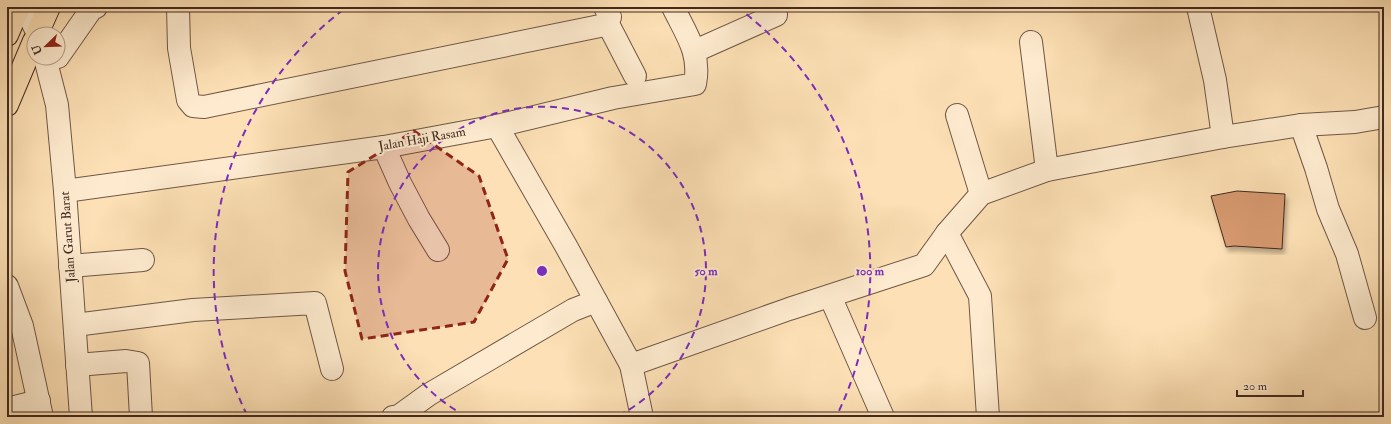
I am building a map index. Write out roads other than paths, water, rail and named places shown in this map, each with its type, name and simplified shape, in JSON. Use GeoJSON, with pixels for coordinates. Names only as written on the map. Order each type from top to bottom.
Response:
{"type":"FeatureCollection","features":[{"type":"Feature","properties":{"kind":"main road"},"geometry":{"type":"LineString","coordinates":[[7,35],[19,7]]}},
{"type":"Feature","properties":{"kind":"main road"},"geometry":{"type":"LineString","coordinates":[[41,26],[49,7]]}},
{"type":"Feature","properties":{"kind":"main road"},"geometry":{"type":"LineString","coordinates":[[7,105],[26,61]]}},
{"type":"Feature","properties":{"kind":"street"},"geometry":{"type":"LineString","coordinates":[[25,7],[33,26]]}},
{"type":"Feature","properties":{"kind":"street"},"geometry":{"type":"LineString","coordinates":[[66,42],[91,9],[96,7]]}},
{"type":"Feature","properties":{"kind":"street"},"geometry":{"type":"LineString","coordinates":[[178,7],[179,48],[188,100],[194,106],[204,107],[600,26],[606,15]]}},
{"type":"Feature","properties":{"kind":"street","name":"Jalan Haji Rasam"},"geometry":{"type":"LineString","coordinates":[[65,191],[384,147],[496,126],[613,98],[695,84],[697,74],[695,51],[673,7]]}},
{"type":"Feature","properties":{"kind":"street"},"geometry":{"type":"LineString","coordinates":[[1198,7],[1215,80],[1223,137]]}},
{"type":"Feature","properties":{"kind":"street"},"geometry":{"type":"LineString","coordinates":[[606,15],[635,76]]}},
{"type":"Feature","properties":{"kind":"street"},"geometry":{"type":"LineString","coordinates":[[695,51],[776,15]]}},
{"type":"Feature","properties":{"kind":"street"},"geometry":{"type":"LineString","coordinates":[[1031,42],[1047,170]]}},
{"type":"Feature","properties":{"kind":"street","name":"Jalan Garut Barat"},"geometry":{"type":"LineString","coordinates":[[55,66],[81,417]]}},
{"type":"Feature","properties":{"kind":"street"},"geometry":{"type":"LineString","coordinates":[[957,115],[981,194]]}},
{"type":"Feature","properties":{"kind":"street"},"geometry":{"type":"LineString","coordinates":[[631,364],[924,265],[947,233],[981,194],[1047,170],[1223,137],[1302,125],[1355,122],[1384,117]]}},
{"type":"Feature","properties":{"kind":"street"},"geometry":{"type":"LineString","coordinates":[[1302,125],[1328,209],[1347,254],[1365,318]]}},
{"type":"Feature","properties":{"kind":"street"},"geometry":{"type":"LineString","coordinates":[[496,126],[631,364],[642,417]]}},
{"type":"Feature","properties":{"kind":"street"},"geometry":{"type":"LineString","coordinates":[[384,147],[400,183],[419,219],[438,250]]}},
{"type":"Feature","properties":{"kind":"street"},"geometry":{"type":"LineString","coordinates":[[947,233],[980,296],[988,417]]}},
{"type":"Feature","properties":{"kind":"street"},"geometry":{"type":"LineString","coordinates":[[70,266],[142,260]]}},
{"type":"Feature","properties":{"kind":"street"},"geometry":{"type":"LineString","coordinates":[[7,286],[22,326],[40,409],[7,409]]}},
{"type":"Feature","properties":{"kind":"street"},"geometry":{"type":"LineString","coordinates":[[830,296],[883,417]]}},
{"type":"Feature","properties":{"kind":"street"},"geometry":{"type":"LineString","coordinates":[[393,417],[399,416],[428,395],[573,310],[596,301]]}},
{"type":"Feature","properties":{"kind":"street"},"geometry":{"type":"LineString","coordinates":[[74,325],[193,310],[314,303],[332,369]]}},
{"type":"Feature","properties":{"kind":"street"},"geometry":{"type":"LineString","coordinates":[[77,365],[126,361],[138,363],[141,417]]}}]}
